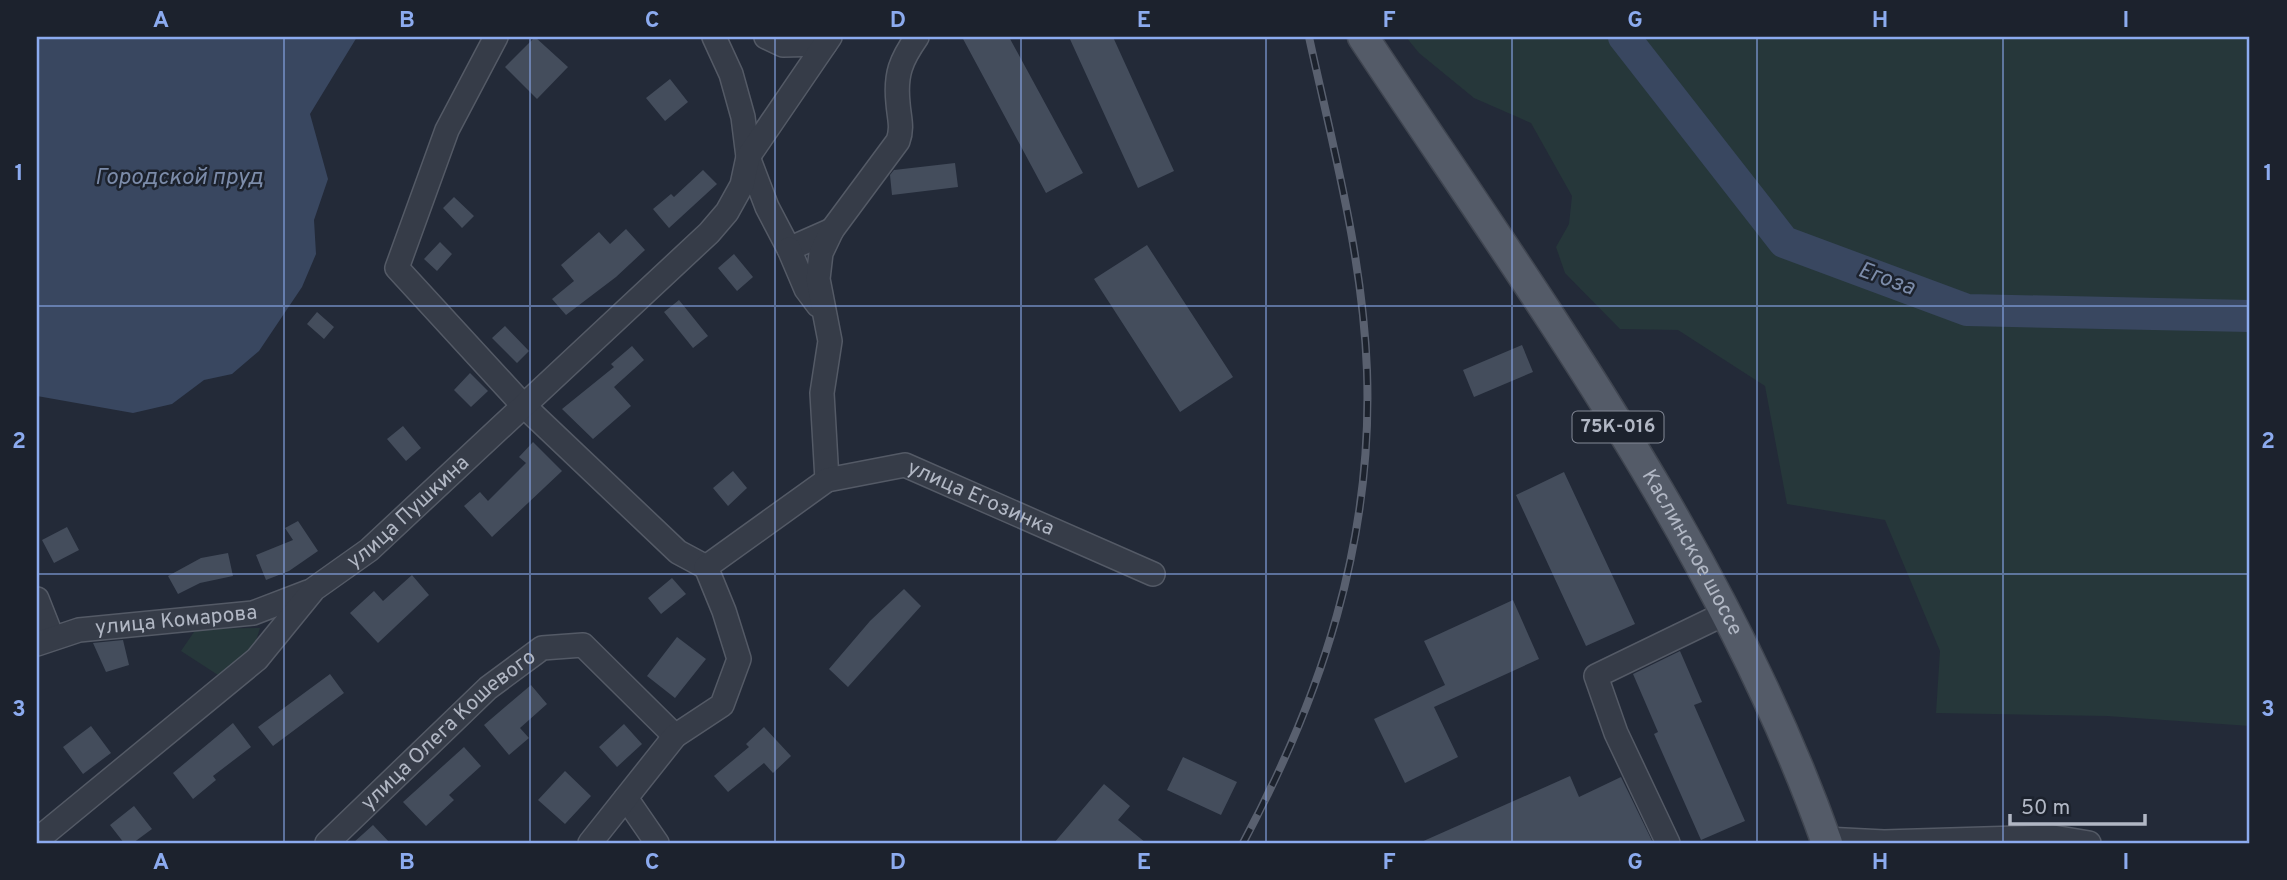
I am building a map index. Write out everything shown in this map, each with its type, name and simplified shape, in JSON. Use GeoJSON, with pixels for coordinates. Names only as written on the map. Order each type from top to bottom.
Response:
{"type":"FeatureCollection","features":[{"type":"Feature","properties":{"kind":"main road","name":"Каслинское шоссе"},"geometry":{"type":"LineString","coordinates":[[1363,37],[1568,347],[1652,482],[1726,613],[1773,711],[1826,841]]}},
{"type":"Feature","properties":{"kind":"street"},"geometry":{"type":"LineString","coordinates":[[496,37],[447,130],[397,268],[522,404],[678,552],[706,567],[739,659],[722,705],[676,736],[590,843]]}},
{"type":"Feature","properties":{"kind":"street"},"geometry":{"type":"LineString","coordinates":[[714,37],[731,74],[743,117],[748,157],[767,207],[806,289],[825,313]]}},
{"type":"Feature","properties":{"kind":"street"},"geometry":{"type":"LineString","coordinates":[[766,37],[783,46],[827,41]]}},
{"type":"Feature","properties":{"kind":"street"},"geometry":{"type":"LineString","coordinates":[[827,480],[822,393],[830,341],[818,279],[821,253],[832,230],[898,141],[902,129],[898,102],[900,62],[917,37]]}},
{"type":"Feature","properties":{"kind":"street"},"geometry":{"type":"LineString","coordinates":[[748,157],[827,41]]}},
{"type":"Feature","properties":{"kind":"street","name":"улица Пушкина"},"geometry":{"type":"LineString","coordinates":[[37,840],[257,659],[314,590],[369,550],[522,404],[709,233],[727,212],[742,185],[748,157]]}},
{"type":"Feature","properties":{"kind":"street"},"geometry":{"type":"LineString","coordinates":[[789,249],[832,230]]}},
{"type":"Feature","properties":{"kind":"street","name":"улица Егозинка"},"geometry":{"type":"LineString","coordinates":[[706,567],[827,480],[905,465],[1153,574]]}},
{"type":"Feature","properties":{"kind":"street","name":"улица Комарова"},"geometry":{"type":"LineString","coordinates":[[44,641],[79,630],[253,612],[314,590]]}},
{"type":"Feature","properties":{"kind":"street"},"geometry":{"type":"LineString","coordinates":[[37,599],[44,641]]}},
{"type":"Feature","properties":{"kind":"street"},"geometry":{"type":"LineString","coordinates":[[1668,843],[1616,733],[1596,676],[1726,613]]}},
{"type":"Feature","properties":{"kind":"street","name":"улица Олега Кошевого"},"geometry":{"type":"LineString","coordinates":[[327,843],[488,688],[542,648],[583,645],[676,736]]}},
{"type":"Feature","properties":{"kind":"street"},"geometry":{"type":"LineString","coordinates":[[626,799],[657,843]]}},
{"type":"Feature","properties":{"kind":"street"},"geometry":{"type":"LineString","coordinates":[[1826,841],[1884,842],[2053,836],[2090,843]]}},
{"type":"Feature","properties":{"kind":"shaded area"},"geometry":{"type":"Polygon","coordinates":[[[1406,37],[2250,37],[2250,726],[2107,716],[1936,713],[1940,651],[1885,520],[1787,504],[1765,386],[1678,330],[1620,329],[1565,273],[1556,247],[1569,224],[1572,196],[1531,123],[1474,98],[1419,53],[1406,37]]]}},
{"type":"Feature","properties":{"kind":"shaded area"},"geometry":{"type":"Polygon","coordinates":[[[260,628],[254,647],[218,675],[181,651],[196,629],[260,628]]]}},
{"type":"Feature","properties":{"kind":"water","name":"Городской пруд"},"geometry":{"type":"Polygon","coordinates":[[[37,37],[357,37],[310,114],[328,179],[314,220],[316,254],[302,287],[259,351],[232,374],[204,380],[172,404],[133,413],[37,396],[37,37]]]}},
{"type":"Feature","properties":{"kind":"building"},"geometry":{"type":"Polygon","coordinates":[[[535,37],[568,67],[537,99],[505,67],[535,37]]]}},
{"type":"Feature","properties":{"kind":"building"},"geometry":{"type":"Polygon","coordinates":[[[962,37],[1009,37],[1083,173],[1046,193],[962,37]]]}},
{"type":"Feature","properties":{"kind":"building"},"geometry":{"type":"Polygon","coordinates":[[[1069,37],[1113,37],[1174,171],[1138,188],[1069,37]]]}},
{"type":"Feature","properties":{"kind":"building"},"geometry":{"type":"Polygon","coordinates":[[[670,79],[688,102],[665,121],[646,98],[670,79]]]}},
{"type":"Feature","properties":{"kind":"building"},"geometry":{"type":"Polygon","coordinates":[[[955,163],[958,187],[892,195],[890,175],[894,170],[955,163]]]}},
{"type":"Feature","properties":{"kind":"building"},"geometry":{"type":"Polygon","coordinates":[[[703,170],[717,184],[669,228],[653,209],[671,194],[674,197],[703,170]]]}},
{"type":"Feature","properties":{"kind":"building"},"geometry":{"type":"Polygon","coordinates":[[[454,197],[474,216],[462,228],[443,208],[454,197]]]}},
{"type":"Feature","properties":{"kind":"building"},"geometry":{"type":"Polygon","coordinates":[[[626,229],[645,250],[616,277],[566,315],[552,299],[574,281],[561,265],[599,232],[610,244],[626,229]]]}},
{"type":"Feature","properties":{"kind":"building"},"geometry":{"type":"Polygon","coordinates":[[[440,242],[452,254],[437,271],[424,259],[440,242]]]}},
{"type":"Feature","properties":{"kind":"building"},"geometry":{"type":"Polygon","coordinates":[[[1147,245],[1233,377],[1180,412],[1094,279],[1147,245]]]}},
{"type":"Feature","properties":{"kind":"building"},"geometry":{"type":"Polygon","coordinates":[[[734,254],[753,277],[737,291],[718,268],[734,254]]]}},
{"type":"Feature","properties":{"kind":"building"},"geometry":{"type":"Polygon","coordinates":[[[679,300],[708,336],[693,348],[664,312],[679,300]]]}},
{"type":"Feature","properties":{"kind":"building"},"geometry":{"type":"Polygon","coordinates":[[[317,312],[334,327],[324,339],[307,324],[317,312]]]}},
{"type":"Feature","properties":{"kind":"building"},"geometry":{"type":"Polygon","coordinates":[[[505,326],[529,351],[517,363],[492,338],[505,326]]]}},
{"type":"Feature","properties":{"kind":"building"},"geometry":{"type":"Polygon","coordinates":[[[1522,345],[1533,372],[1474,397],[1463,370],[1522,345]]]}},
{"type":"Feature","properties":{"kind":"building"},"geometry":{"type":"Polygon","coordinates":[[[632,346],[644,360],[614,387],[631,406],[593,439],[562,409],[614,367],[611,364],[632,346]]]}},
{"type":"Feature","properties":{"kind":"building"},"geometry":{"type":"Polygon","coordinates":[[[470,373],[488,391],[471,407],[454,390],[470,373]]]}},
{"type":"Feature","properties":{"kind":"building"},"geometry":{"type":"Polygon","coordinates":[[[403,426],[421,448],[406,461],[387,439],[403,426]]]}},
{"type":"Feature","properties":{"kind":"building"},"geometry":{"type":"Polygon","coordinates":[[[533,442],[562,471],[492,537],[464,506],[480,492],[488,501],[526,463],[519,457],[533,442]]]}},
{"type":"Feature","properties":{"kind":"building"},"geometry":{"type":"Polygon","coordinates":[[[733,471],[747,488],[728,506],[713,488],[733,471]]]}},
{"type":"Feature","properties":{"kind":"building"},"geometry":{"type":"Polygon","coordinates":[[[1564,472],[1635,624],[1586,646],[1516,495],[1564,472]]]}},
{"type":"Feature","properties":{"kind":"building"},"geometry":{"type":"Polygon","coordinates":[[[298,521],[318,551],[289,571],[266,580],[256,555],[293,540],[285,528],[298,521]]]}},
{"type":"Feature","properties":{"kind":"building"},"geometry":{"type":"Polygon","coordinates":[[[67,527],[79,550],[54,563],[42,540],[67,527]]]}},
{"type":"Feature","properties":{"kind":"building"},"geometry":{"type":"Polygon","coordinates":[[[228,553],[233,576],[200,583],[178,594],[168,576],[201,558],[228,553]]]}},
{"type":"Feature","properties":{"kind":"building"},"geometry":{"type":"Polygon","coordinates":[[[412,575],[429,595],[378,643],[350,613],[374,591],[383,601],[412,575]]]}},
{"type":"Feature","properties":{"kind":"building"},"geometry":{"type":"Polygon","coordinates":[[[672,578],[686,594],[661,614],[648,598],[672,578]]]}},
{"type":"Feature","properties":{"kind":"building"},"geometry":{"type":"Polygon","coordinates":[[[904,589],[921,606],[848,687],[829,669],[870,621],[904,589]]]}},
{"type":"Feature","properties":{"kind":"building"},"geometry":{"type":"Polygon","coordinates":[[[1513,600],[1539,659],[1434,707],[1458,757],[1405,783],[1374,719],[1445,685],[1424,641],[1513,600]]]}},
{"type":"Feature","properties":{"kind":"building"},"geometry":{"type":"Polygon","coordinates":[[[677,637],[706,659],[675,698],[647,676],[677,637]]]}},
{"type":"Feature","properties":{"kind":"building"},"geometry":{"type":"Polygon","coordinates":[[[123,640],[129,665],[106,672],[93,643],[123,640]]]}},
{"type":"Feature","properties":{"kind":"building"},"geometry":{"type":"Polygon","coordinates":[[[1680,651],[1702,702],[1694,705],[1745,821],[1701,840],[1654,734],[1658,732],[1633,674],[1680,651]]]}},
{"type":"Feature","properties":{"kind":"building"},"geometry":{"type":"Polygon","coordinates":[[[330,674],[344,693],[273,746],[258,727],[330,674]]]}},
{"type":"Feature","properties":{"kind":"building"},"geometry":{"type":"Polygon","coordinates":[[[531,685],[547,704],[520,728],[529,738],[509,755],[484,725],[531,685]]]}},
{"type":"Feature","properties":{"kind":"building"},"geometry":{"type":"Polygon","coordinates":[[[233,723],[251,747],[213,776],[216,780],[193,799],[173,773],[233,723]]]}},
{"type":"Feature","properties":{"kind":"building"},"geometry":{"type":"Polygon","coordinates":[[[624,724],[642,744],[617,767],[599,747],[624,724]]]}},
{"type":"Feature","properties":{"kind":"building"},"geometry":{"type":"Polygon","coordinates":[[[91,726],[111,753],[83,774],[63,747],[91,726]]]}},
{"type":"Feature","properties":{"kind":"building"},"geometry":{"type":"Polygon","coordinates":[[[764,727],[791,756],[773,773],[764,763],[728,792],[714,776],[749,747],[746,744],[764,727]]]}},
{"type":"Feature","properties":{"kind":"building"},"geometry":{"type":"Polygon","coordinates":[[[464,747],[481,766],[449,795],[454,800],[426,826],[403,802],[464,747]]]}},
{"type":"Feature","properties":{"kind":"building"},"geometry":{"type":"Polygon","coordinates":[[[1183,757],[1237,782],[1221,815],[1167,790],[1183,757]]]}},
{"type":"Feature","properties":{"kind":"building"},"geometry":{"type":"Polygon","coordinates":[[[565,771],[591,796],[565,824],[538,800],[565,771]]]}},
{"type":"Feature","properties":{"kind":"building"},"geometry":{"type":"Polygon","coordinates":[[[1570,776],[1579,797],[1621,777],[1653,843],[1419,843],[1570,776]]]}},
{"type":"Feature","properties":{"kind":"building"},"geometry":{"type":"Polygon","coordinates":[[[1104,784],[1130,806],[1118,820],[1146,843],[1054,843],[1104,784]]]}},
{"type":"Feature","properties":{"kind":"building"},"geometry":{"type":"Polygon","coordinates":[[[134,806],[152,829],[133,843],[124,843],[110,825],[134,806]]]}},
{"type":"Feature","properties":{"kind":"building"},"geometry":{"type":"Polygon","coordinates":[[[373,825],[390,843],[353,843],[373,825]]]}},
{"type":"Feature","properties":{"kind":"waterway","name":"Егоза"},"geometry":{"type":"LineString","coordinates":[[1624,37],[1784,242],[1967,310],[2250,316]]}},
{"type":"Feature","properties":{"kind":"railway"},"geometry":{"type":"LineString","coordinates":[[1243,843],[1297,731],[1337,616],[1361,496],[1367,434],[1367,371],[1360,287],[1309,37]]}}]}
